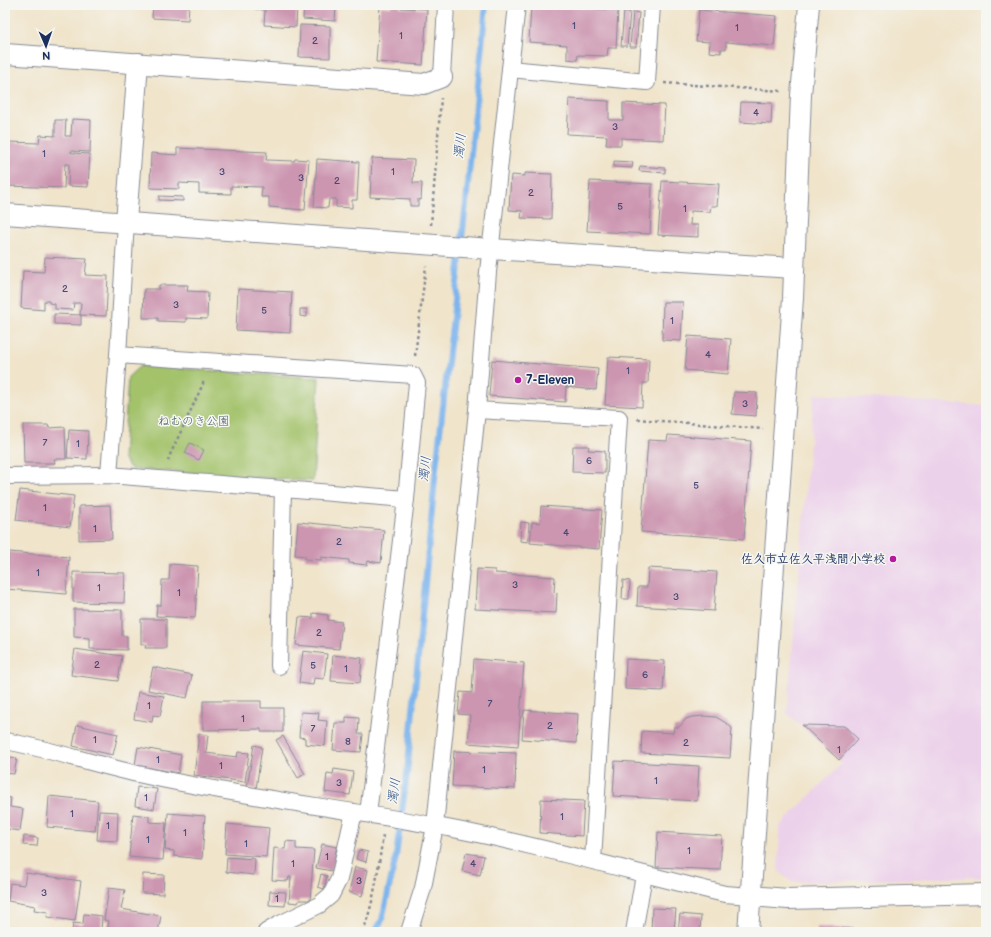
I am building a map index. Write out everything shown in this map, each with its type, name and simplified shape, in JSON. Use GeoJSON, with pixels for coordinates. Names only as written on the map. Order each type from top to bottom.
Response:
{"type":"FeatureCollection","features":[{"type":"Feature","properties":{"kind":"street"},"geometry":{"type":"LineString","coordinates":[[5,54],[424,84],[442,77],[446,5]]}},
{"type":"Feature","properties":{"kind":"street"},"geometry":{"type":"LineString","coordinates":[[409,932],[423,888],[477,410],[485,249],[510,69],[517,5]]}},
{"type":"Feature","properties":{"kind":"street"},"geometry":{"type":"LineString","coordinates":[[510,69],[647,82],[652,5]]}},
{"type":"Feature","properties":{"kind":"street"},"geometry":{"type":"LineString","coordinates":[[748,932],[783,446],[794,268],[801,95],[809,5]]}},
{"type":"Feature","properties":{"kind":"street"},"geometry":{"type":"LineString","coordinates":[[109,475],[138,63]]}},
{"type":"Feature","properties":{"kind":"street"},"geometry":{"type":"LineString","coordinates":[[5,214],[485,249],[794,268]]}},
{"type":"Feature","properties":{"kind":"street"},"geometry":{"type":"LineString","coordinates":[[118,354],[413,375],[418,383],[406,499],[361,813],[339,879],[331,895],[319,905],[266,932]]}},
{"type":"Feature","properties":{"kind":"street"},"geometry":{"type":"LineString","coordinates":[[477,410],[619,418],[593,861]]}},
{"type":"Feature","properties":{"kind":"street"},"geometry":{"type":"LineString","coordinates":[[5,476],[109,475],[406,499]]}},
{"type":"Feature","properties":{"kind":"street"},"geometry":{"type":"LineString","coordinates":[[279,666],[283,489]]}},
{"type":"Feature","properties":{"kind":"street"},"geometry":{"type":"LineString","coordinates":[[5,740],[137,774],[485,835],[725,894],[788,899],[986,894]]}},
{"type":"Feature","properties":{"kind":"street"},"geometry":{"type":"LineString","coordinates":[[634,932],[644,875]]}},
{"type":"Feature","properties":{"kind":"path"},"geometry":{"type":"LineString","coordinates":[[431,226],[442,77]]}},
{"type":"Feature","properties":{"kind":"path"},"geometry":{"type":"LineString","coordinates":[[647,82],[787,92]]}},
{"type":"Feature","properties":{"kind":"path"},"geometry":{"type":"LineString","coordinates":[[413,375],[426,266]]}},
{"type":"Feature","properties":{"kind":"path"},"geometry":{"type":"LineString","coordinates":[[166,479],[169,457],[203,384],[204,361]]}},
{"type":"Feature","properties":{"kind":"path"},"geometry":{"type":"LineString","coordinates":[[619,418],[764,429]]}},
{"type":"Feature","properties":{"kind":"path"},"geometry":{"type":"LineString","coordinates":[[363,932],[371,909],[378,877],[387,818]]}},
{"type":"Feature","properties":{"kind":"shaded area","name":"佐久市立佐久平浅間小学校"},"geometry":{"type":"Polygon","coordinates":[[[814,394],[986,406],[986,877],[791,882],[778,870],[780,826],[842,763],[787,713],[814,394]]]}},
{"type":"Feature","properties":{"kind":"green space","name":"ねむのき公園"},"geometry":{"type":"Polygon","coordinates":[[[140,366],[319,378],[313,481],[131,469],[123,458],[128,377],[140,366]]]}},
{"type":"Feature","properties":{"kind":"building"},"geometry":{"type":"Polygon","coordinates":[[[153,5],[189,5],[188,20],[152,18],[153,5]]]}},
{"type":"Feature","properties":{"kind":"building"},"geometry":{"type":"Polygon","coordinates":[[[256,5],[297,5],[296,27],[264,25],[265,10],[255,9],[256,5]]]}},
{"type":"Feature","properties":{"kind":"building"},"geometry":{"type":"Polygon","coordinates":[[[304,5],[336,5],[335,21],[303,19],[304,5]]]}},
{"type":"Feature","properties":{"kind":"building"},"geometry":{"type":"Polygon","coordinates":[[[391,5],[400,5],[400,8],[427,9],[423,65],[376,62],[380,6],[391,7],[391,5]]]}},
{"type":"Feature","properties":{"kind":"building"},"geometry":{"type":"Polygon","coordinates":[[[531,5],[618,10],[616,48],[608,48],[607,56],[578,55],[577,60],[567,59],[567,45],[529,42],[531,5]]]}},
{"type":"Feature","properties":{"kind":"building"},"geometry":{"type":"Polygon","coordinates":[[[699,10],[777,16],[774,46],[726,42],[726,49],[721,49],[721,53],[709,52],[710,42],[696,41],[699,10]]]}},
{"type":"Feature","properties":{"kind":"building"},"geometry":{"type":"Polygon","coordinates":[[[624,11],[630,12],[627,46],[621,46],[624,11]]]}},
{"type":"Feature","properties":{"kind":"building"},"geometry":{"type":"Polygon","coordinates":[[[633,12],[639,13],[636,47],[630,47],[633,12]]]}},
{"type":"Feature","properties":{"kind":"building"},"geometry":{"type":"Polygon","coordinates":[[[300,25],[330,26],[330,58],[299,57],[300,25]]]}},
{"type":"Feature","properties":{"kind":"building"},"geometry":{"type":"Polygon","coordinates":[[[569,99],[609,101],[609,120],[623,120],[623,103],[665,105],[663,140],[621,138],[621,145],[606,145],[607,136],[567,134],[569,99]]]}},
{"type":"Feature","properties":{"kind":"building"},"geometry":{"type":"Polygon","coordinates":[[[741,102],[772,103],[771,124],[740,122],[741,102]]]}},
{"type":"Feature","properties":{"kind":"building"},"geometry":{"type":"Polygon","coordinates":[[[72,119],[91,120],[90,152],[71,151],[71,153],[90,154],[88,187],[68,186],[69,164],[65,164],[64,188],[7,186],[9,142],[39,143],[40,135],[55,136],[55,120],[66,120],[65,136],[71,136],[72,119]]]}},
{"type":"Feature","properties":{"kind":"building"},"geometry":{"type":"Polygon","coordinates":[[[177,148],[267,152],[266,160],[309,160],[305,210],[269,207],[269,197],[261,197],[262,187],[231,186],[231,194],[199,193],[199,184],[179,183],[179,189],[150,188],[151,153],[177,155],[177,148]]]}},
{"type":"Feature","properties":{"kind":"building"},"geometry":{"type":"Polygon","coordinates":[[[372,158],[414,160],[413,183],[422,183],[421,200],[418,199],[418,206],[410,206],[410,199],[370,197],[372,158]]]}},
{"type":"Feature","properties":{"kind":"building"},"geometry":{"type":"Polygon","coordinates":[[[317,159],[359,162],[357,200],[352,200],[352,208],[336,207],[336,199],[329,199],[328,208],[314,207],[317,159]]]}},
{"type":"Feature","properties":{"kind":"building"},"geometry":{"type":"Polygon","coordinates":[[[614,161],[633,162],[632,168],[614,167],[614,161]]]}},
{"type":"Feature","properties":{"kind":"building"},"geometry":{"type":"Polygon","coordinates":[[[640,166],[665,168],[665,173],[639,171],[640,166]]]}},
{"type":"Feature","properties":{"kind":"building"},"geometry":{"type":"Polygon","coordinates":[[[525,173],[552,174],[551,219],[521,218],[522,211],[509,210],[511,175],[525,176],[525,173]]]}},
{"type":"Feature","properties":{"kind":"building"},"geometry":{"type":"Polygon","coordinates":[[[590,181],[652,184],[650,234],[587,231],[590,181]]]}},
{"type":"Feature","properties":{"kind":"building"},"geometry":{"type":"Polygon","coordinates":[[[662,181],[719,184],[717,206],[711,206],[710,212],[691,211],[690,225],[698,225],[698,237],[658,235],[662,181]]]}},
{"type":"Feature","properties":{"kind":"building"},"geometry":{"type":"Polygon","coordinates":[[[159,196],[183,197],[183,201],[159,200],[159,196]]]}},
{"type":"Feature","properties":{"kind":"building"},"geometry":{"type":"Polygon","coordinates":[[[45,257],[87,259],[85,275],[108,276],[106,316],[80,315],[81,303],[74,303],[73,310],[55,309],[55,304],[49,303],[49,301],[44,301],[44,310],[21,308],[23,271],[44,272],[45,257]]]}},
{"type":"Feature","properties":{"kind":"building"},"geometry":{"type":"Polygon","coordinates":[[[159,285],[188,285],[187,291],[208,292],[207,319],[186,318],[186,322],[158,321],[158,318],[143,318],[144,289],[159,289],[159,285]]]}},
{"type":"Feature","properties":{"kind":"building"},"geometry":{"type":"Polygon","coordinates":[[[238,289],[292,292],[290,333],[236,330],[238,289]]]}},
{"type":"Feature","properties":{"kind":"building"},"geometry":{"type":"Polygon","coordinates":[[[663,302],[683,302],[681,341],[662,340],[663,302]]]}},
{"type":"Feature","properties":{"kind":"building"},"geometry":{"type":"Polygon","coordinates":[[[300,309],[307,309],[307,317],[300,316],[300,309]]]}},
{"type":"Feature","properties":{"kind":"building"},"geometry":{"type":"Polygon","coordinates":[[[54,314],[81,315],[81,325],[54,324],[54,314]]]}},
{"type":"Feature","properties":{"kind":"building"},"geometry":{"type":"Polygon","coordinates":[[[688,336],[731,339],[728,374],[685,370],[688,336]]]}},
{"type":"Feature","properties":{"kind":"building"},"geometry":{"type":"Polygon","coordinates":[[[608,357],[649,359],[648,383],[643,383],[642,407],[605,405],[608,357]]]}},
{"type":"Feature","properties":{"kind":"building"},"geometry":{"type":"Polygon","coordinates":[[[492,360],[598,369],[596,390],[566,387],[565,402],[489,396],[492,360]]]}},
{"type":"Feature","properties":{"kind":"building"},"geometry":{"type":"Polygon","coordinates":[[[734,392],[757,393],[756,416],[732,414],[734,392]]]}},
{"type":"Feature","properties":{"kind":"building"},"geometry":{"type":"Polygon","coordinates":[[[23,425],[48,425],[49,428],[65,427],[66,459],[54,459],[55,463],[24,463],[23,425]]]}},
{"type":"Feature","properties":{"kind":"building"},"geometry":{"type":"Polygon","coordinates":[[[69,430],[88,431],[87,459],[67,458],[69,430]]]}},
{"type":"Feature","properties":{"kind":"building"},"geometry":{"type":"Polygon","coordinates":[[[668,435],[751,441],[744,539],[641,532],[648,440],[667,441],[668,435]]]}},
{"type":"Feature","properties":{"kind":"building"},"geometry":{"type":"Polygon","coordinates":[[[190,443],[204,450],[199,460],[185,453],[190,443]]]}},
{"type":"Feature","properties":{"kind":"building"},"geometry":{"type":"Polygon","coordinates":[[[573,446],[589,446],[588,450],[605,451],[605,473],[572,472],[573,446]]]}},
{"type":"Feature","properties":{"kind":"building"},"geometry":{"type":"Polygon","coordinates":[[[20,490],[74,496],[70,527],[16,520],[20,490]]]}},
{"type":"Feature","properties":{"kind":"building"},"geometry":{"type":"Polygon","coordinates":[[[110,505],[112,539],[79,540],[79,506],[110,505]]]}},
{"type":"Feature","properties":{"kind":"building"},"geometry":{"type":"Polygon","coordinates":[[[541,506],[602,510],[599,549],[530,543],[532,522],[540,523],[541,506]]]}},
{"type":"Feature","properties":{"kind":"building"},"geometry":{"type":"Polygon","coordinates":[[[298,522],[384,530],[381,563],[368,561],[367,565],[349,563],[349,560],[321,557],[321,560],[305,559],[305,556],[295,555],[298,522]]]}},
{"type":"Feature","properties":{"kind":"building"},"geometry":{"type":"Polygon","coordinates":[[[521,522],[529,523],[528,542],[520,541],[521,522]]]}},
{"type":"Feature","properties":{"kind":"building"},"geometry":{"type":"Polygon","coordinates":[[[9,552],[69,557],[66,594],[6,589],[9,552]]]}},
{"type":"Feature","properties":{"kind":"building"},"geometry":{"type":"Polygon","coordinates":[[[170,564],[198,566],[195,618],[156,616],[157,605],[161,605],[162,580],[169,580],[170,564]]]}},
{"type":"Feature","properties":{"kind":"building"},"geometry":{"type":"Polygon","coordinates":[[[648,568],[717,572],[714,611],[637,606],[638,587],[647,587],[648,568]]]}},
{"type":"Feature","properties":{"kind":"building"},"geometry":{"type":"Polygon","coordinates":[[[477,569],[495,570],[495,573],[555,577],[554,592],[557,593],[556,613],[475,609],[477,569]]]}},
{"type":"Feature","properties":{"kind":"building"},"geometry":{"type":"Polygon","coordinates":[[[73,572],[125,573],[124,603],[73,602],[73,572]]]}},
{"type":"Feature","properties":{"kind":"building"},"geometry":{"type":"Polygon","coordinates":[[[623,580],[630,581],[629,599],[622,599],[623,580]]]}},
{"type":"Feature","properties":{"kind":"building"},"geometry":{"type":"Polygon","coordinates":[[[74,609],[122,610],[122,636],[127,636],[127,650],[90,649],[90,638],[74,637],[74,609]]]}},
{"type":"Feature","properties":{"kind":"building"},"geometry":{"type":"Polygon","coordinates":[[[313,613],[328,615],[328,620],[342,622],[339,649],[296,645],[299,617],[313,618],[313,613]]]}},
{"type":"Feature","properties":{"kind":"building"},"geometry":{"type":"Polygon","coordinates":[[[141,619],[166,619],[166,648],[145,648],[146,644],[141,644],[141,619]]]}},
{"type":"Feature","properties":{"kind":"building"},"geometry":{"type":"Polygon","coordinates":[[[75,649],[122,656],[118,681],[71,675],[75,649]]]}},
{"type":"Feature","properties":{"kind":"building"},"geometry":{"type":"Polygon","coordinates":[[[303,651],[327,654],[324,679],[314,678],[313,685],[299,683],[303,651]]]}},
{"type":"Feature","properties":{"kind":"building"},"geometry":{"type":"Polygon","coordinates":[[[333,655],[362,658],[360,683],[331,681],[333,655]]]}},
{"type":"Feature","properties":{"kind":"building"},"geometry":{"type":"Polygon","coordinates":[[[474,659],[524,663],[518,747],[468,743],[470,715],[458,714],[460,692],[472,693],[474,659]]]}},
{"type":"Feature","properties":{"kind":"building"},"geometry":{"type":"Polygon","coordinates":[[[626,659],[665,661],[663,691],[625,689],[626,659]]]}},
{"type":"Feature","properties":{"kind":"building"},"geometry":{"type":"Polygon","coordinates":[[[153,667],[192,675],[187,698],[148,690],[153,667]]]}},
{"type":"Feature","properties":{"kind":"building"},"geometry":{"type":"Polygon","coordinates":[[[138,692],[164,696],[160,716],[153,715],[152,722],[134,719],[138,692]]]}},
{"type":"Feature","properties":{"kind":"building"},"geometry":{"type":"Polygon","coordinates":[[[203,701],[261,701],[261,708],[283,708],[283,732],[261,732],[261,729],[203,730],[203,701]]]}},
{"type":"Feature","properties":{"kind":"building"},"geometry":{"type":"Polygon","coordinates":[[[524,710],[578,714],[576,743],[522,739],[524,710]]]}},
{"type":"Feature","properties":{"kind":"building"},"geometry":{"type":"Polygon","coordinates":[[[301,712],[319,713],[318,720],[327,721],[325,746],[305,744],[305,738],[299,737],[301,712]]]}},
{"type":"Feature","properties":{"kind":"building"},"geometry":{"type":"Polygon","coordinates":[[[704,716],[716,717],[732,728],[730,758],[641,753],[642,731],[673,733],[674,727],[679,727],[686,719],[704,716]]]}},
{"type":"Feature","properties":{"kind":"building"},"geometry":{"type":"Polygon","coordinates":[[[346,717],[359,718],[358,734],[363,734],[361,752],[333,750],[335,723],[346,723],[346,717]]]}},
{"type":"Feature","properties":{"kind":"building"},"geometry":{"type":"Polygon","coordinates":[[[77,725],[118,734],[113,755],[73,746],[77,725]]]}},
{"type":"Feature","properties":{"kind":"building"},"geometry":{"type":"Polygon","coordinates":[[[802,725],[844,726],[858,739],[839,760],[802,725]]]}},
{"type":"Feature","properties":{"kind":"building"},"geometry":{"type":"Polygon","coordinates":[[[199,734],[208,735],[206,753],[237,757],[238,752],[249,753],[245,782],[194,775],[199,734]]]}},
{"type":"Feature","properties":{"kind":"building"},"geometry":{"type":"Polygon","coordinates":[[[283,736],[305,774],[298,778],[276,740],[283,736]]]}},
{"type":"Feature","properties":{"kind":"building"},"geometry":{"type":"Polygon","coordinates":[[[254,745],[262,747],[256,789],[247,787],[254,745]]]}},
{"type":"Feature","properties":{"kind":"building"},"geometry":{"type":"Polygon","coordinates":[[[138,747],[181,755],[178,773],[135,765],[138,747]]]}},
{"type":"Feature","properties":{"kind":"building"},"geometry":{"type":"Polygon","coordinates":[[[454,751],[516,753],[515,789],[452,786],[454,751]]]}},
{"type":"Feature","properties":{"kind":"building"},"geometry":{"type":"Polygon","coordinates":[[[5,756],[17,758],[14,774],[5,773],[5,756]]]}},
{"type":"Feature","properties":{"kind":"building"},"geometry":{"type":"Polygon","coordinates":[[[615,761],[699,766],[697,801],[613,796],[615,761]]]}},
{"type":"Feature","properties":{"kind":"building"},"geometry":{"type":"Polygon","coordinates":[[[334,769],[353,772],[350,795],[325,792],[327,773],[333,774],[334,769]]]}},
{"type":"Feature","properties":{"kind":"building"},"geometry":{"type":"Polygon","coordinates":[[[137,787],[157,789],[154,809],[135,806],[137,787]]]}},
{"type":"Feature","properties":{"kind":"building"},"geometry":{"type":"Polygon","coordinates":[[[49,796],[98,801],[95,831],[47,827],[49,796]]]}},
{"type":"Feature","properties":{"kind":"building"},"geometry":{"type":"Polygon","coordinates":[[[5,797],[11,798],[10,807],[23,809],[20,831],[5,829],[5,797]]]}},
{"type":"Feature","properties":{"kind":"building"},"geometry":{"type":"Polygon","coordinates":[[[541,799],[584,801],[582,836],[540,833],[541,799]]]}},
{"type":"Feature","properties":{"kind":"building"},"geometry":{"type":"Polygon","coordinates":[[[99,811],[118,812],[117,841],[97,840],[99,811]]]}},
{"type":"Feature","properties":{"kind":"building"},"geometry":{"type":"Polygon","coordinates":[[[168,813],[205,816],[202,859],[174,856],[174,851],[165,850],[168,813]]]}},
{"type":"Feature","properties":{"kind":"building"},"geometry":{"type":"Polygon","coordinates":[[[133,814],[149,816],[149,822],[166,823],[163,860],[129,857],[133,814]]]}},
{"type":"Feature","properties":{"kind":"building"},"geometry":{"type":"Polygon","coordinates":[[[227,824],[269,828],[266,857],[225,854],[227,824]]]}},
{"type":"Feature","properties":{"kind":"building"},"geometry":{"type":"Polygon","coordinates":[[[658,832],[722,836],[720,870],[656,867],[658,832]]]}},
{"type":"Feature","properties":{"kind":"building"},"geometry":{"type":"Polygon","coordinates":[[[24,836],[38,838],[37,846],[23,845],[24,836]]]}},
{"type":"Feature","properties":{"kind":"building"},"geometry":{"type":"Polygon","coordinates":[[[286,841],[296,842],[296,849],[314,850],[310,900],[299,900],[298,903],[289,902],[291,877],[289,877],[288,881],[272,880],[274,848],[285,849],[286,841]]]}},
{"type":"Feature","properties":{"kind":"building"},"geometry":{"type":"Polygon","coordinates":[[[322,844],[337,847],[332,871],[316,868],[322,844]]]}},
{"type":"Feature","properties":{"kind":"building"},"geometry":{"type":"Polygon","coordinates":[[[359,850],[368,852],[366,862],[356,859],[359,850]]]}},
{"type":"Feature","properties":{"kind":"building"},"geometry":{"type":"Polygon","coordinates":[[[466,853],[484,856],[480,875],[462,871],[466,853]]]}},
{"type":"Feature","properties":{"kind":"building"},"geometry":{"type":"Polygon","coordinates":[[[227,857],[255,859],[254,875],[226,872],[227,857]]]}},
{"type":"Feature","properties":{"kind":"building"},"geometry":{"type":"Polygon","coordinates":[[[355,867],[368,870],[362,896],[349,892],[355,867]]]}},
{"type":"Feature","properties":{"kind":"building"},"geometry":{"type":"Polygon","coordinates":[[[26,873],[81,881],[75,921],[47,917],[48,912],[34,910],[35,906],[8,901],[10,883],[24,885],[26,873]]]}},
{"type":"Feature","properties":{"kind":"building"},"geometry":{"type":"Polygon","coordinates":[[[143,874],[164,875],[163,894],[142,893],[143,874]]]}},
{"type":"Feature","properties":{"kind":"building"},"geometry":{"type":"Polygon","coordinates":[[[321,874],[327,876],[324,889],[318,887],[321,874]]]}},
{"type":"Feature","properties":{"kind":"building"},"geometry":{"type":"Polygon","coordinates":[[[109,888],[125,890],[121,909],[161,916],[158,932],[107,932],[109,921],[104,920],[109,888]]]}},
{"type":"Feature","properties":{"kind":"building"},"geometry":{"type":"Polygon","coordinates":[[[270,891],[286,892],[285,906],[269,905],[270,891]]]}},
{"type":"Feature","properties":{"kind":"building"},"geometry":{"type":"Polygon","coordinates":[[[652,908],[676,909],[674,932],[651,932],[652,908]]]}},
{"type":"Feature","properties":{"kind":"building"},"geometry":{"type":"Polygon","coordinates":[[[84,914],[102,916],[101,932],[72,932],[73,923],[83,924],[84,914]]]}},
{"type":"Feature","properties":{"kind":"building"},"geometry":{"type":"Polygon","coordinates":[[[680,914],[701,916],[700,932],[678,932],[680,914]]]}},
{"type":"Feature","properties":{"kind":"building"},"geometry":{"type":"Polygon","coordinates":[[[817,927],[854,929],[854,932],[817,932],[817,927]]]}},
{"type":"Feature","properties":{"kind":"waterway","name":"濁川"},"geometry":{"type":"LineString","coordinates":[[375,932],[382,920],[396,856],[407,774],[436,468],[466,203],[486,5]]}},
{"type":"Feature","properties":{"kind":"place","name":"7-Eleven"},"geometry":{"type":"Point","coordinates":[518,380]}},
{"type":"Feature","properties":{"kind":"place","name":"佐久市立佐久平浅間小学校"},"geometry":{"type":"Point","coordinates":[893,559]}}]}
